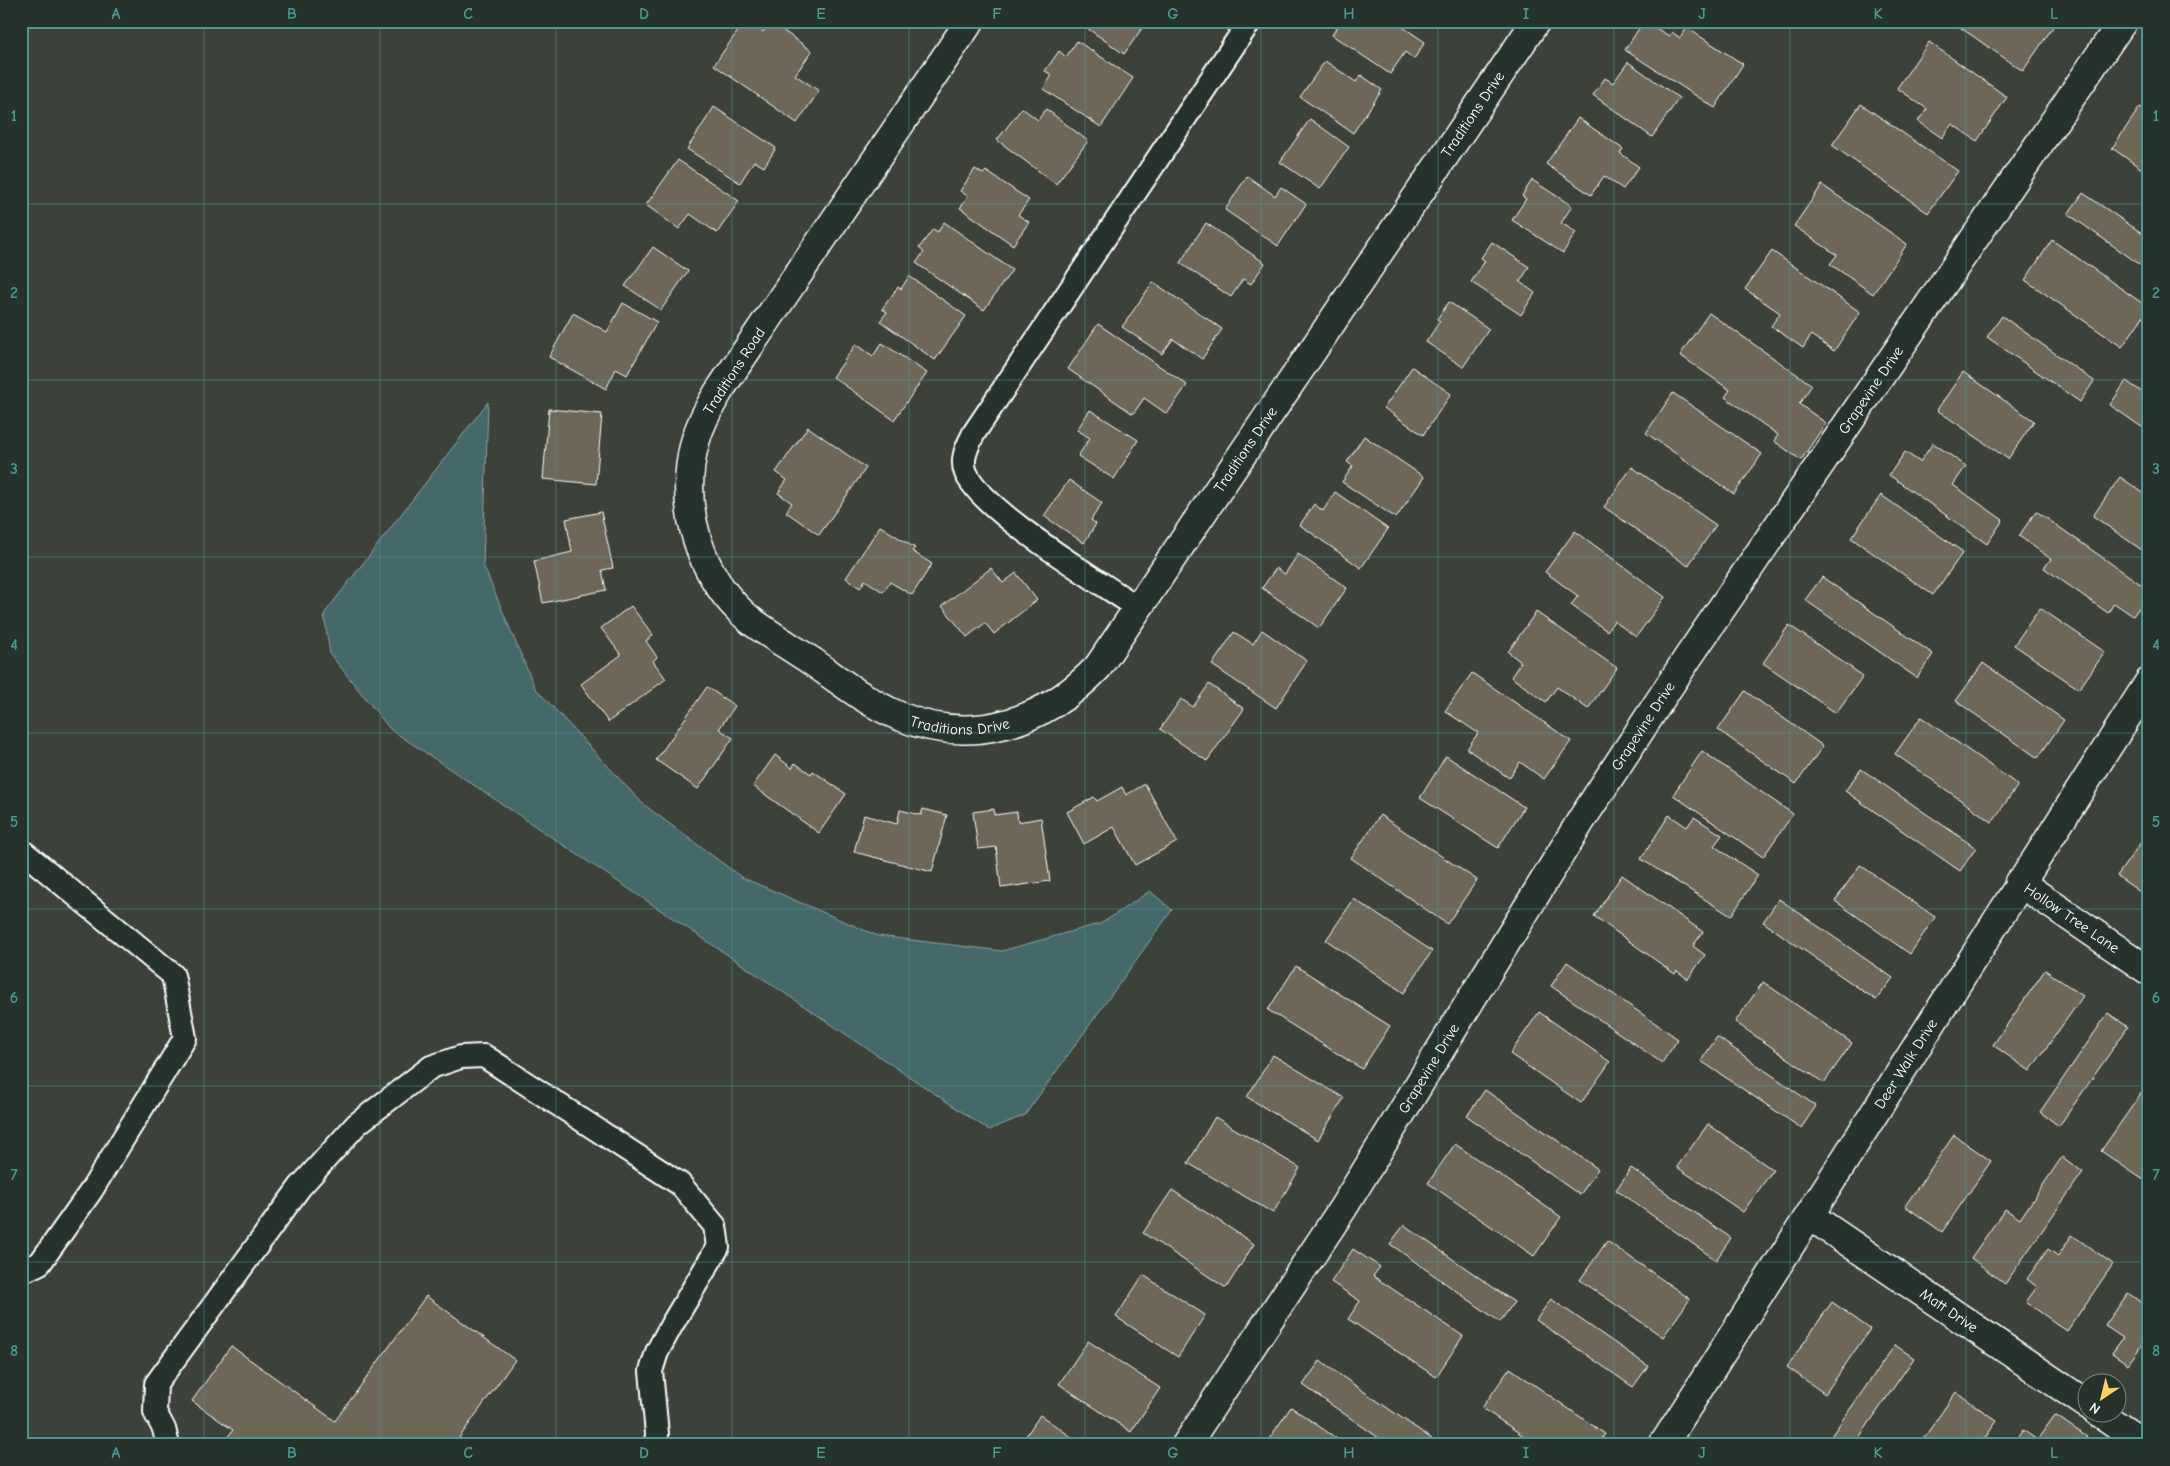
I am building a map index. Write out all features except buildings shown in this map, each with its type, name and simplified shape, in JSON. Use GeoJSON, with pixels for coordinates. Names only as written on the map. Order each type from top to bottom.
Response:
{"type":"FeatureCollection","features":[{"type":"Feature","properties":{"kind":"street","name":"Traditions Road"},"geometry":{"type":"LineString","coordinates":[[868,700],[750,619],[714,580],[698,547],[693,530],[688,495],[691,458],[701,424],[718,391],[970,21]]}},
{"type":"Feature","properties":{"kind":"street","name":"Traditions Drive"},"geometry":{"type":"LineString","coordinates":[[868,700],[900,717],[935,727],[953,730],[989,728],[1024,719],[1056,703],[1098,667],[1536,21]]}},
{"type":"Feature","properties":{"kind":"street","name":"Grapevine Drive"},"geometry":{"type":"LineString","coordinates":[[1186,1445],[1324,1238],[1592,803],[1689,656],[2123,21]]}},
{"type":"Feature","properties":{"kind":"street","name":"Deer Walk Drive"},"geometry":{"type":"LineString","coordinates":[[1663,1445],[2149,682]]}},
{"type":"Feature","properties":{"kind":"street","name":"Hollow Tree Lane"},"geometry":{"type":"LineString","coordinates":[[2020,882],[2149,970]]}},
{"type":"Feature","properties":{"kind":"street","name":"Matt Drive"},"geometry":{"type":"LineString","coordinates":[[1810,1216],[2078,1398]]}},
{"type":"Feature","properties":{"kind":"street"},"geometry":{"type":"LineString","coordinates":[[2115,1424],[2146,1445]]}},
{"type":"Feature","properties":{"kind":"lane"},"geometry":{"type":"LineString","coordinates":[[1138,608],[1022,529],[985,498],[966,472],[964,454],[974,432],[1250,21]]}},
{"type":"Feature","properties":{"kind":"lane"},"geometry":{"type":"LineString","coordinates":[[21,850],[173,975],[186,1038],[91,1191],[40,1262],[21,1272]]}},
{"type":"Feature","properties":{"kind":"lane"},"geometry":{"type":"LineString","coordinates":[[168,1445],[164,1429],[155,1412],[156,1384],[300,1187],[357,1124],[408,1083],[431,1067],[461,1057],[484,1056],[680,1184],[715,1226],[718,1247],[666,1334],[651,1371],[657,1434],[656,1445]]}},
{"type":"Feature","properties":{"kind":"water"},"geometry":{"type":"Polygon","coordinates":[[[488,402],[483,565],[535,688],[643,804],[741,877],[878,936],[1002,951],[1102,923],[1150,891],[1172,910],[1025,1115],[989,1130],[390,729],[330,654],[324,614],[488,402]]]}}]}
